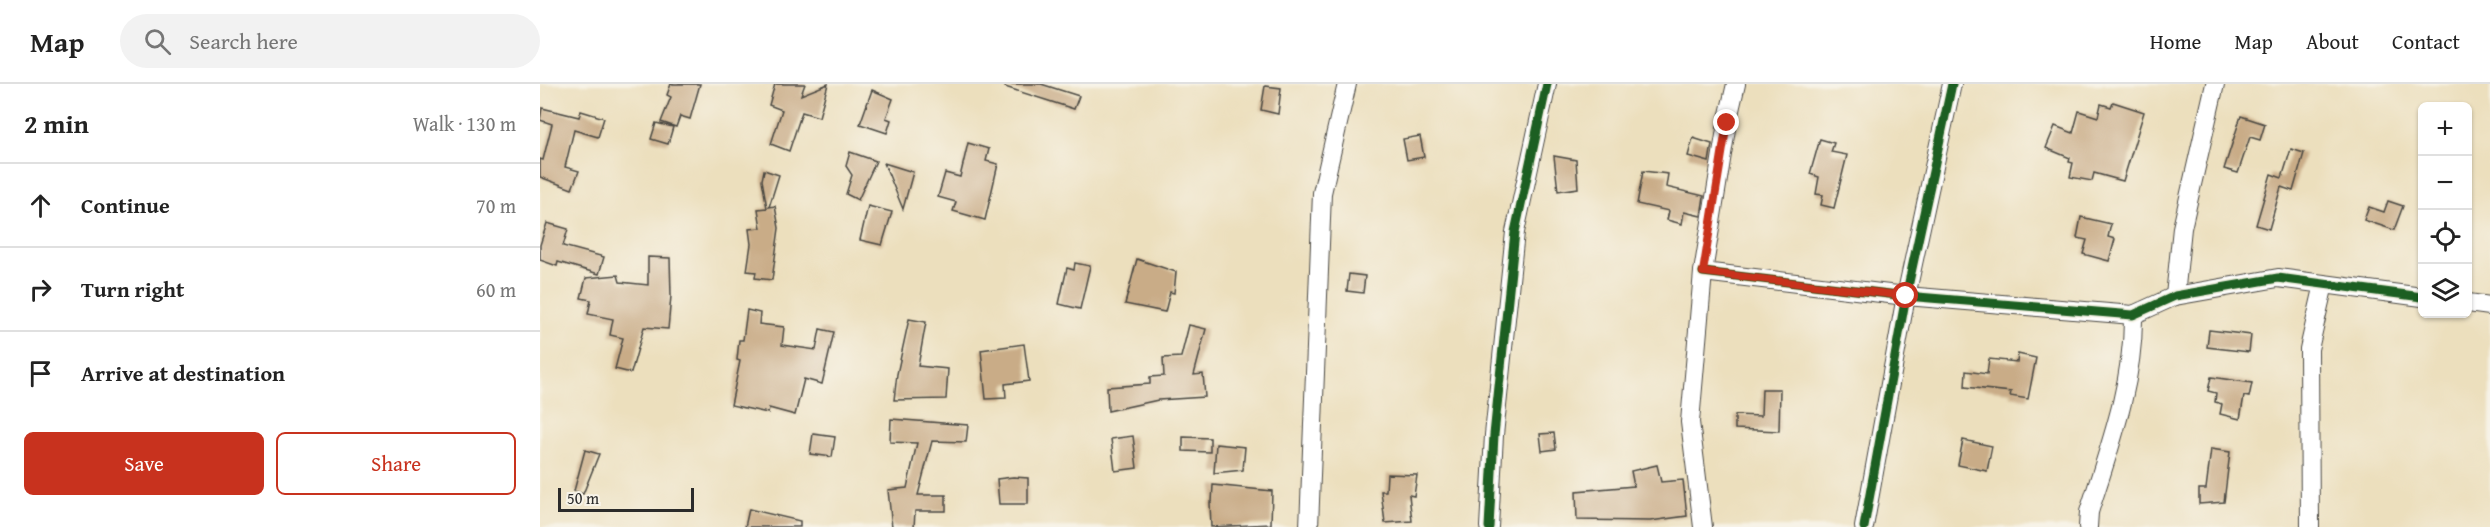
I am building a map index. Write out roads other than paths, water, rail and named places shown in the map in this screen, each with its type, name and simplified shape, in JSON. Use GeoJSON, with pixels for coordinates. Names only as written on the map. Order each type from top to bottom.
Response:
{"type":"FeatureCollection","features":[{"type":"Feature","properties":{"kind":"street"},"geometry":{"type":"LineString","coordinates":[[1309,527],[1322,193],[1347,84]]}},
{"type":"Feature","properties":{"kind":"street"},"geometry":{"type":"LineString","coordinates":[[1490,527],[1494,435],[1515,232],[1547,84]]}},
{"type":"Feature","properties":{"kind":"street"},"geometry":{"type":"LineString","coordinates":[[1703,527],[1689,422],[1703,272],[1727,123],[1736,84]]}},
{"type":"Feature","properties":{"kind":"street"},"geometry":{"type":"LineString","coordinates":[[1864,527],[1906,296],[1952,84]]}},
{"type":"Feature","properties":{"kind":"street"},"geometry":{"type":"LineString","coordinates":[[2175,296],[2182,228],[2215,84]]}},
{"type":"Feature","properties":{"kind":"street"},"geometry":{"type":"LineString","coordinates":[[1703,272],[1906,296],[2133,315],[2175,296],[2278,278],[2418,296]]}},
{"type":"Feature","properties":{"kind":"street"},"geometry":{"type":"LineString","coordinates":[[2310,527],[2309,349],[2324,284]]}},
{"type":"Feature","properties":{"kind":"street"},"geometry":{"type":"LineString","coordinates":[[2472,304],[2490,306]]}},
{"type":"Feature","properties":{"kind":"street"},"geometry":{"type":"LineString","coordinates":[[2088,527],[2089,512],[2118,420],[2134,336],[2133,315]]}}]}
